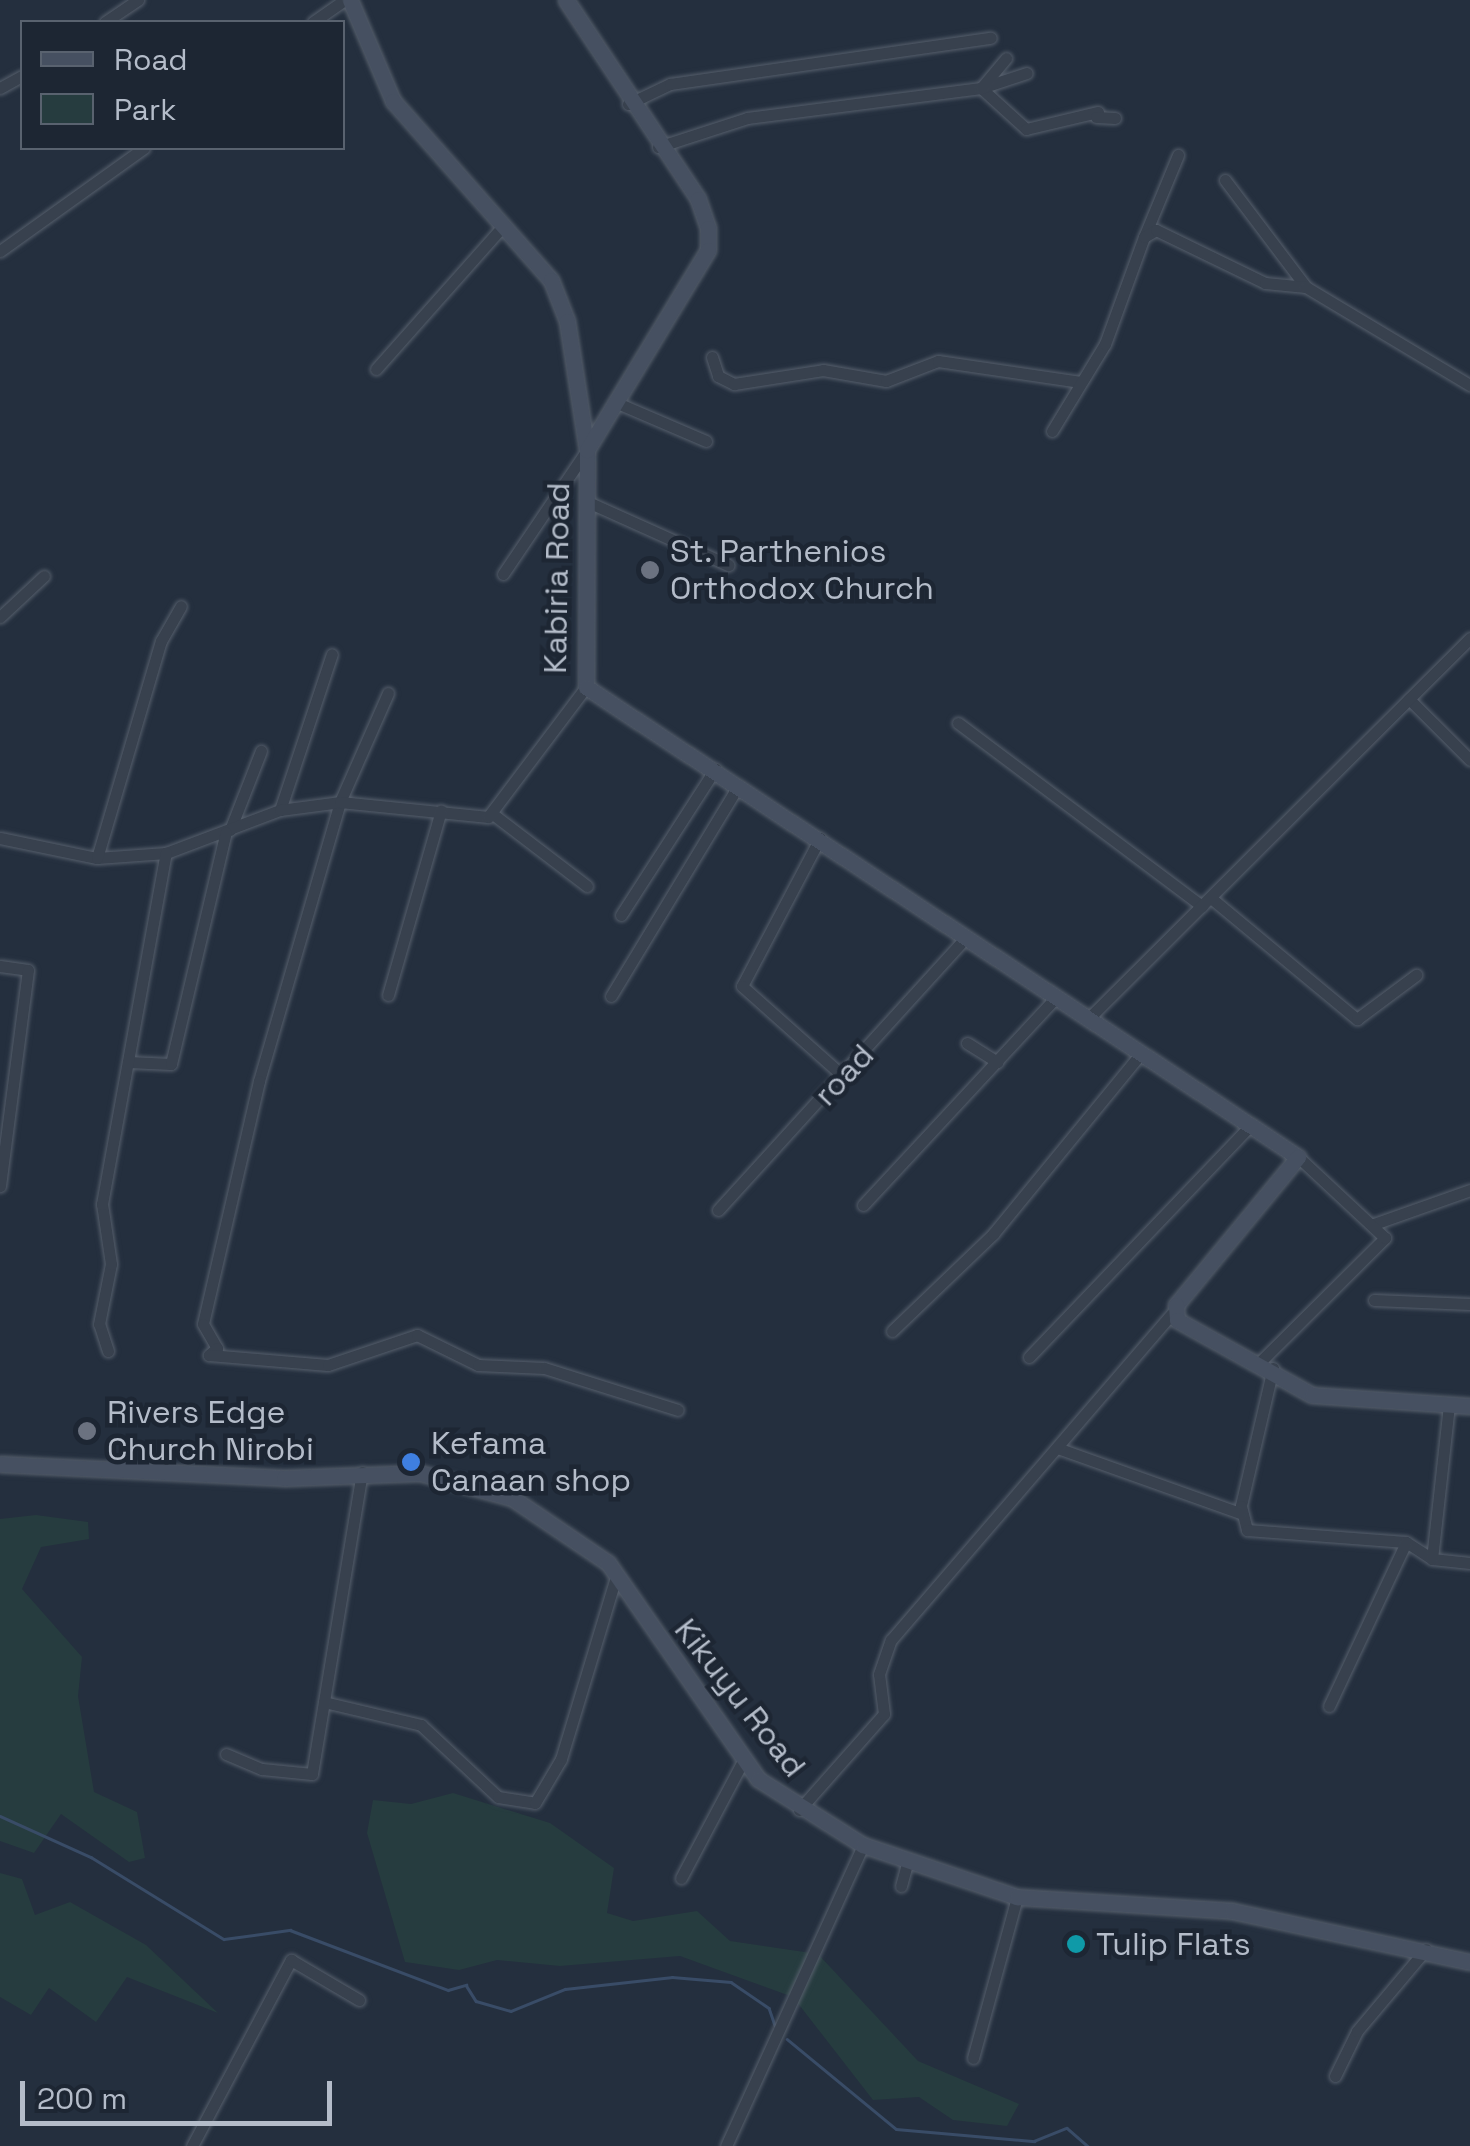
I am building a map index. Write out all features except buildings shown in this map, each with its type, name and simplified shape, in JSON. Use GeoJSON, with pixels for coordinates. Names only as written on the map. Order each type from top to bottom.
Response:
{"type":"FeatureCollection","features":[{"type":"Feature","properties":{"kind":"main road","name":"Kabiria Road"},"geometry":{"type":"LineString","coordinates":[[347,0],[394,101],[551,280],[567,321],[587,450],[586,686]]}},
{"type":"Feature","properties":{"kind":"main road"},"geometry":{"type":"LineString","coordinates":[[566,0],[628,104],[698,199],[708,250],[587,450]]}},
{"type":"Feature","properties":{"kind":"main road"},"geometry":{"type":"LineString","coordinates":[[586,686],[1298,1157],[1171,1314],[1267,1365],[1312,1394],[1470,1406]]}},
{"type":"Feature","properties":{"kind":"main road","name":"Kikuyu Road"},"geometry":{"type":"LineString","coordinates":[[0,1464],[284,1478],[362,1472],[448,1477],[512,1498],[565,1527],[614,1580],[744,1759],[798,1812],[863,1846],[1017,1898],[1232,1911],[1426,1949],[1470,1962]]}},
{"type":"Feature","properties":{"kind":"street"},"geometry":{"type":"LineString","coordinates":[[108,20],[138,0]]}},
{"type":"Feature","properties":{"kind":"street"},"geometry":{"type":"LineString","coordinates":[[317,20],[347,0]]}},
{"type":"Feature","properties":{"kind":"street"},"geometry":{"type":"LineString","coordinates":[[628,104],[705,78],[991,38]]}},
{"type":"Feature","properties":{"kind":"street"},"geometry":{"type":"LineString","coordinates":[[982,88],[1006,58]]}},
{"type":"Feature","properties":{"kind":"street"},"geometry":{"type":"LineString","coordinates":[[0,72],[18,78]]}},
{"type":"Feature","properties":{"kind":"street"},"geometry":{"type":"LineString","coordinates":[[658,147],[747,118],[982,88],[1028,73]]}},
{"type":"Feature","properties":{"kind":"street"},"geometry":{"type":"LineString","coordinates":[[0,88],[18,78]]}},
{"type":"Feature","properties":{"kind":"street"},"geometry":{"type":"LineString","coordinates":[[982,88],[1026,129],[1097,114],[1115,118]]}},
{"type":"Feature","properties":{"kind":"street"},"geometry":{"type":"LineString","coordinates":[[0,251],[141,150]]}},
{"type":"Feature","properties":{"kind":"street"},"geometry":{"type":"LineString","coordinates":[[1052,431],[1105,344],[1178,155]]}},
{"type":"Feature","properties":{"kind":"street"},"geometry":{"type":"LineString","coordinates":[[1226,180],[1306,288]]}},
{"type":"Feature","properties":{"kind":"street"},"geometry":{"type":"LineString","coordinates":[[376,369],[503,226]]}},
{"type":"Feature","properties":{"kind":"street"},"geometry":{"type":"LineString","coordinates":[[1144,238],[1168,232],[1220,265],[1306,288],[1470,385]]}},
{"type":"Feature","properties":{"kind":"street"},"geometry":{"type":"LineString","coordinates":[[712,357],[718,376],[734,384],[822,370],[886,382],[938,361],[1080,382]]}},
{"type":"Feature","properties":{"kind":"street"},"geometry":{"type":"LineString","coordinates":[[615,402],[706,441]]}},
{"type":"Feature","properties":{"kind":"street"},"geometry":{"type":"LineString","coordinates":[[502,574],[587,450]]}},
{"type":"Feature","properties":{"kind":"street"},"geometry":{"type":"LineString","coordinates":[[588,502],[728,565]]}},
{"type":"Feature","properties":{"kind":"street"},"geometry":{"type":"LineString","coordinates":[[0,617],[44,576]]}},
{"type":"Feature","properties":{"kind":"street"},"geometry":{"type":"LineString","coordinates":[[96,858],[161,641],[181,606]]}},
{"type":"Feature","properties":{"kind":"street"},"geometry":{"type":"LineString","coordinates":[[1089,1018],[1470,638]]}},
{"type":"Feature","properties":{"kind":"street"},"geometry":{"type":"LineString","coordinates":[[280,810],[332,654]]}},
{"type":"Feature","properties":{"kind":"street","name":"Kabiria Road"},"geometry":{"type":"LineString","coordinates":[[494,814],[586,686]]}},
{"type":"Feature","properties":{"kind":"street"},"geometry":{"type":"LineString","coordinates":[[388,693],[340,802],[225,1219],[203,1324],[217,1348],[209,1355],[328,1365],[418,1336],[478,1364],[544,1368],[678,1410]]}},
{"type":"Feature","properties":{"kind":"street"},"geometry":{"type":"LineString","coordinates":[[1409,699],[1470,760]]}},
{"type":"Feature","properties":{"kind":"street"},"geometry":{"type":"LineString","coordinates":[[958,724],[1206,902],[1357,1019],[1416,975]]}},
{"type":"Feature","properties":{"kind":"street"},"geometry":{"type":"LineString","coordinates":[[128,1062],[172,1064],[228,831],[261,751]]}},
{"type":"Feature","properties":{"kind":"street"},"geometry":{"type":"LineString","coordinates":[[621,915],[715,769]]}},
{"type":"Feature","properties":{"kind":"street"},"geometry":{"type":"LineString","coordinates":[[611,996],[738,786]]}},
{"type":"Feature","properties":{"kind":"street"},"geometry":{"type":"LineString","coordinates":[[0,838],[96,858],[166,853],[280,810],[340,802],[494,814],[587,886]]}},
{"type":"Feature","properties":{"kind":"street"},"geometry":{"type":"LineString","coordinates":[[388,995],[441,810]]}},
{"type":"Feature","properties":{"kind":"street"},"geometry":{"type":"LineString","coordinates":[[820,838],[742,986],[844,1076]]}},
{"type":"Feature","properties":{"kind":"street"},"geometry":{"type":"LineString","coordinates":[[108,1351],[99,1324],[111,1264],[102,1204],[166,853]]}},
{"type":"Feature","properties":{"kind":"street","name":"road"},"geometry":{"type":"LineString","coordinates":[[718,1210],[844,1076],[966,937]]}},
{"type":"Feature","properties":{"kind":"street"},"geometry":{"type":"LineString","coordinates":[[0,966],[28,970],[0,1186]]}},
{"type":"Feature","properties":{"kind":"street"},"geometry":{"type":"LineString","coordinates":[[862,1205],[1057,996]]}},
{"type":"Feature","properties":{"kind":"street"},"geometry":{"type":"LineString","coordinates":[[968,1043],[998,1062]]}},
{"type":"Feature","properties":{"kind":"street"},"geometry":{"type":"LineString","coordinates":[[892,1331],[993,1234],[1142,1052]]}},
{"type":"Feature","properties":{"kind":"street"},"geometry":{"type":"LineString","coordinates":[[1029,1357],[1251,1126]]}},
{"type":"Feature","properties":{"kind":"street"},"geometry":{"type":"LineString","coordinates":[[1240,1513],[1267,1365],[1384,1241],[1374,1224],[1298,1157]]}},
{"type":"Feature","properties":{"kind":"street"},"geometry":{"type":"LineString","coordinates":[[1374,1224],[1470,1190]]}},
{"type":"Feature","properties":{"kind":"street"},"geometry":{"type":"LineString","coordinates":[[1374,1300],[1470,1304]]}},
{"type":"Feature","properties":{"kind":"street"},"geometry":{"type":"LineString","coordinates":[[798,1812],[884,1714],[879,1674],[891,1640],[1060,1449],[1171,1314]]}},
{"type":"Feature","properties":{"kind":"street"},"geometry":{"type":"LineString","coordinates":[[1432,1559],[1449,1406]]}},
{"type":"Feature","properties":{"kind":"street"},"geometry":{"type":"LineString","coordinates":[[1060,1449],[1240,1513],[1252,1533],[1406,1542],[1432,1559],[1470,1563]]}},
{"type":"Feature","properties":{"kind":"street"},"geometry":{"type":"LineString","coordinates":[[226,1754],[262,1769],[312,1774],[362,1472]]}},
{"type":"Feature","properties":{"kind":"street"},"geometry":{"type":"LineString","coordinates":[[1329,1706],[1406,1542]]}},
{"type":"Feature","properties":{"kind":"street"},"geometry":{"type":"LineString","coordinates":[[324,1702],[420,1725],[498,1797],[535,1803],[560,1759],[614,1580]]}},
{"type":"Feature","properties":{"kind":"street"},"geometry":{"type":"LineString","coordinates":[[681,1878],[744,1759]]}},
{"type":"Feature","properties":{"kind":"street"},"geometry":{"type":"LineString","coordinates":[[726,2146],[863,1846]]}},
{"type":"Feature","properties":{"kind":"street"},"geometry":{"type":"LineString","coordinates":[[901,1886],[908,1863]]}},
{"type":"Feature","properties":{"kind":"street"},"geometry":{"type":"LineString","coordinates":[[973,2058],[1017,1898]]}},
{"type":"Feature","properties":{"kind":"street"},"geometry":{"type":"LineString","coordinates":[[1335,2076],[1357,2030],[1426,1949]]}},
{"type":"Feature","properties":{"kind":"street"},"geometry":{"type":"LineString","coordinates":[[192,2146],[291,1960],[359,2000]]}},
{"type":"Feature","properties":{"kind":"green space"},"geometry":{"type":"Polygon","coordinates":[[[36,1515],[88,1522],[89,1539],[41,1547],[22,1589],[82,1657],[78,1696],[94,1792],[137,1812],[145,1858],[129,1862],[61,1814],[34,1853],[0,1841],[0,1519],[36,1515]]]}},
{"type":"Feature","properties":{"kind":"green space"},"geometry":{"type":"Polygon","coordinates":[[[453,1793],[550,1823],[614,1868],[607,1913],[633,1921],[697,1911],[730,1941],[818,1954],[918,2061],[1019,2104],[1007,2126],[953,2120],[919,2097],[873,2100],[793,1997],[680,1956],[560,1966],[497,1960],[459,1970],[405,1962],[367,1833],[373,1800],[411,1804],[453,1793]]]}},
{"type":"Feature","properties":{"kind":"green space"},"geometry":{"type":"Polygon","coordinates":[[[0,1873],[22,1879],[35,1915],[70,1902],[146,1945],[218,2013],[127,1977],[96,2022],[49,1988],[31,2015],[0,1997],[0,1873]]]}},
{"type":"Feature","properties":{"kind":"waterway"},"geometry":{"type":"LineString","coordinates":[[0,1816],[91,1857],[224,1939],[290,1930],[448,1990],[466,1985],[476,2001],[511,2011],[565,1989],[672,1977],[731,1982],[769,2008],[775,2025]]}},
{"type":"Feature","properties":{"kind":"waterway"},"geometry":{"type":"LineString","coordinates":[[787,2039],[896,2129],[1034,2141],[1067,2128],[1088,2146]]}},
{"type":"Feature","properties":{"kind":"place","name":"St. Parthenios Orthodox Church"},"geometry":{"type":"Point","coordinates":[650,570]}},
{"type":"Feature","properties":{"kind":"place","name":"Rivers Edge Church Nirobi"},"geometry":{"type":"Point","coordinates":[87,1431]}},
{"type":"Feature","properties":{"kind":"place","name":"Kefama Canaan shop"},"geometry":{"type":"Point","coordinates":[411,1462]}},
{"type":"Feature","properties":{"kind":"place","name":"Tulip Flats"},"geometry":{"type":"Point","coordinates":[1076,1944]}}]}
